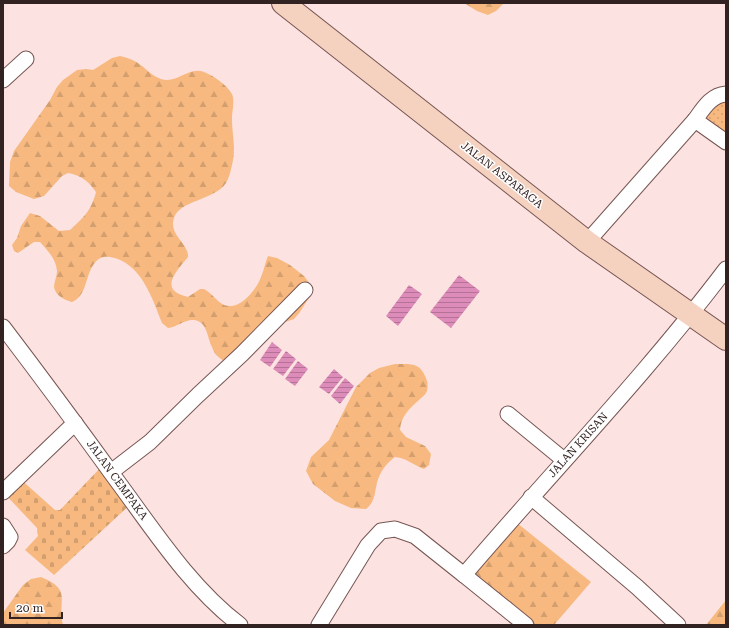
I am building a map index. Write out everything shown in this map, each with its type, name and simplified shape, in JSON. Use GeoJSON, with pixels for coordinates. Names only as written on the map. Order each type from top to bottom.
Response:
{"type":"FeatureCollection","features":[{"type":"Feature","properties":{"kind":"street","name":"JALAN ASPARAGA"},"geometry":{"type":"LineString","coordinates":[[283,3],[587,242],[726,339]]}},
{"type":"Feature","properties":{"kind":"street"},"geometry":{"type":"LineString","coordinates":[[3,80],[26,59]]}},
{"type":"Feature","properties":{"kind":"street"},"geometry":{"type":"LineString","coordinates":[[587,242],[710,102],[717,95],[726,94]]}},
{"type":"Feature","properties":{"kind":"street"},"geometry":{"type":"LineString","coordinates":[[695,120],[726,142]]}},
{"type":"Feature","properties":{"kind":"street","name":"JALAN KRISAN"},"geometry":{"type":"LineString","coordinates":[[464,575],[531,497],[623,396],[691,315],[726,269]]}},
{"type":"Feature","properties":{"kind":"street"},"geometry":{"type":"LineString","coordinates":[[111,472],[150,442],[242,354],[305,290]]}},
{"type":"Feature","properties":{"kind":"street","name":"JALAN CEMPAKA"},"geometry":{"type":"LineString","coordinates":[[3,327],[166,547],[202,590],[226,614],[240,625]]}},
{"type":"Feature","properties":{"kind":"street"},"geometry":{"type":"LineString","coordinates":[[508,414],[564,460]]}},
{"type":"Feature","properties":{"kind":"street"},"geometry":{"type":"LineString","coordinates":[[3,492],[75,423]]}},
{"type":"Feature","properties":{"kind":"street"},"geometry":{"type":"LineString","coordinates":[[531,497],[637,587],[678,625]]}},
{"type":"Feature","properties":{"kind":"street"},"geometry":{"type":"LineString","coordinates":[[3,526],[10,537],[3,546]]}},
{"type":"Feature","properties":{"kind":"street"},"geometry":{"type":"LineString","coordinates":[[319,625],[368,545],[381,531],[395,528],[415,536],[526,625]]}},
{"type":"Feature","properties":{"kind":"green space"},"geometry":{"type":"Polygon","coordinates":[[[464,3],[504,3],[496,11],[488,15],[477,11],[464,3]]]}},
{"type":"Feature","properties":{"kind":"green space"},"geometry":{"type":"Polygon","coordinates":[[[120,56],[137,62],[153,75],[161,79],[173,79],[193,71],[204,72],[224,84],[233,97],[232,118],[234,155],[231,171],[226,183],[221,189],[214,193],[183,207],[174,218],[173,223],[175,232],[188,252],[188,257],[172,280],[171,285],[173,290],[188,297],[200,289],[204,289],[224,305],[236,305],[247,298],[259,282],[268,256],[277,258],[290,265],[304,276],[310,284],[310,296],[294,319],[282,323],[224,361],[214,352],[205,327],[199,321],[191,320],[168,328],[162,323],[144,282],[130,266],[121,260],[103,257],[97,260],[91,269],[83,291],[77,299],[72,302],[60,297],[56,292],[54,287],[57,273],[55,263],[51,255],[40,242],[34,242],[18,253],[14,251],[12,245],[17,238],[21,226],[30,213],[40,216],[59,231],[70,230],[86,213],[92,204],[96,192],[90,185],[77,175],[68,173],[62,176],[44,196],[34,199],[16,192],[9,186],[10,162],[14,151],[63,80],[77,70],[93,70],[112,58],[120,56]]]}},
{"type":"Feature","properties":{"kind":"green space"},"geometry":{"type":"Polygon","coordinates":[[[726,94],[726,142],[695,120],[726,94]]]}},
{"type":"Feature","properties":{"kind":"green space"},"geometry":{"type":"Polygon","coordinates":[[[395,364],[415,365],[422,370],[425,375],[428,387],[426,393],[406,413],[400,430],[406,437],[425,446],[431,454],[429,465],[424,469],[407,460],[395,457],[380,474],[377,481],[374,498],[370,506],[366,509],[351,508],[335,501],[313,484],[306,471],[311,457],[329,440],[356,387],[370,373],[379,368],[395,364]]]}},
{"type":"Feature","properties":{"kind":"green space"},"geometry":{"type":"Polygon","coordinates":[[[105,463],[133,502],[54,575],[25,550],[38,536],[37,528],[3,492],[18,477],[55,510],[60,510],[105,463]]]}},
{"type":"Feature","properties":{"kind":"green space"},"geometry":{"type":"Polygon","coordinates":[[[512,519],[591,582],[554,625],[526,625],[464,575],[512,519]]]}},
{"type":"Feature","properties":{"kind":"green space"},"geometry":{"type":"Polygon","coordinates":[[[41,577],[57,586],[60,591],[62,596],[63,625],[3,625],[3,613],[23,585],[31,579],[41,577]]]}},
{"type":"Feature","properties":{"kind":"green space"},"geometry":{"type":"Polygon","coordinates":[[[726,600],[726,625],[706,625],[726,600]]]}},
{"type":"Feature","properties":{"kind":"shaded area"},"geometry":{"type":"Polygon","coordinates":[[[459,275],[480,291],[451,328],[430,312],[459,275]]]}},
{"type":"Feature","properties":{"kind":"shaded area"},"geometry":{"type":"Polygon","coordinates":[[[409,285],[422,294],[398,326],[386,316],[409,285]]]}},
{"type":"Feature","properties":{"kind":"shaded area"},"geometry":{"type":"Polygon","coordinates":[[[272,342],[282,350],[270,367],[260,360],[272,342]]]}},
{"type":"Feature","properties":{"kind":"shaded area"},"geometry":{"type":"Polygon","coordinates":[[[286,351],[296,359],[283,376],[273,369],[286,351]]]}},
{"type":"Feature","properties":{"kind":"shaded area"},"geometry":{"type":"Polygon","coordinates":[[[298,361],[308,369],[295,386],[285,379],[298,361]]]}},
{"type":"Feature","properties":{"kind":"shaded area"},"geometry":{"type":"Polygon","coordinates":[[[334,369],[343,377],[329,394],[319,387],[334,369]]]}},
{"type":"Feature","properties":{"kind":"shaded area"},"geometry":{"type":"Polygon","coordinates":[[[345,378],[354,386],[340,404],[331,396],[345,378]]]}}]}
